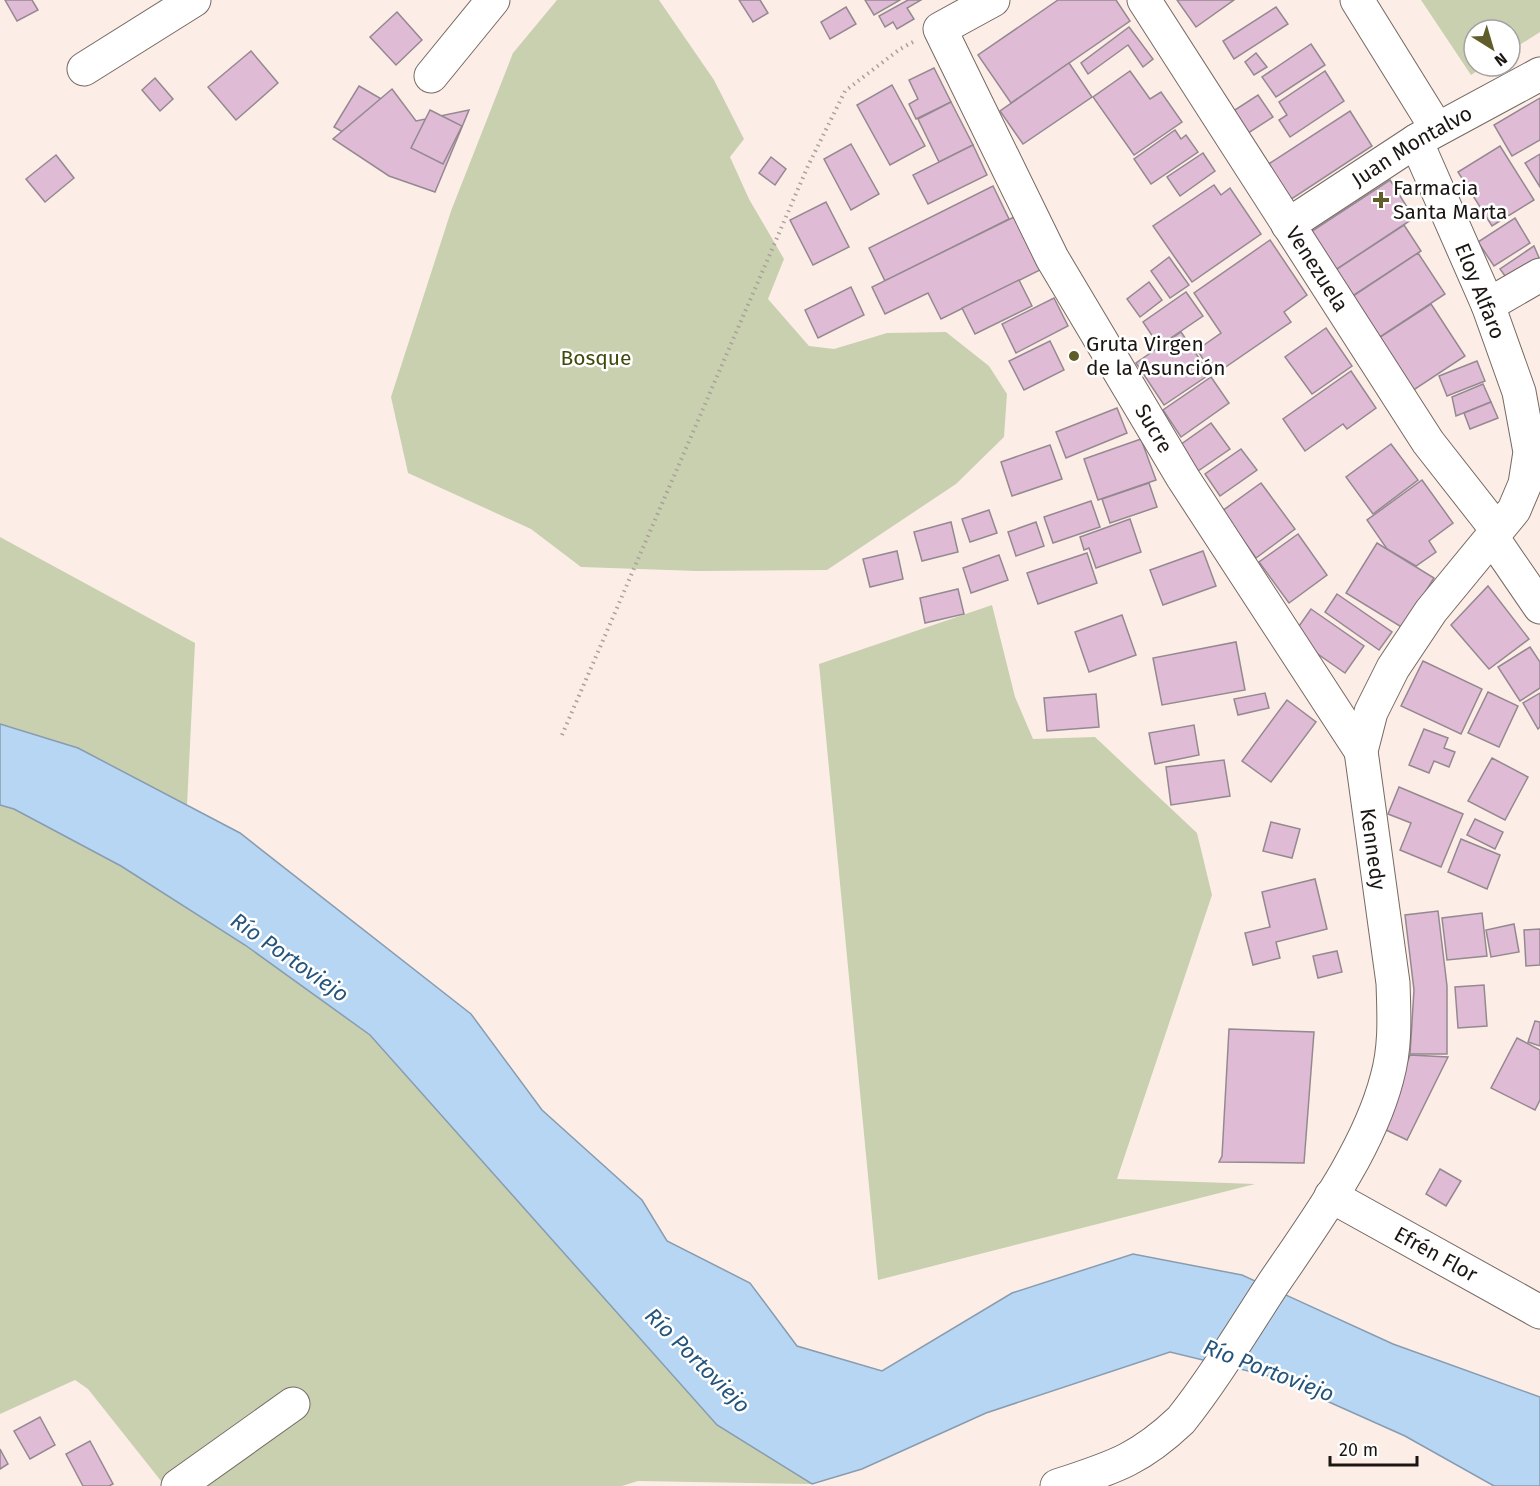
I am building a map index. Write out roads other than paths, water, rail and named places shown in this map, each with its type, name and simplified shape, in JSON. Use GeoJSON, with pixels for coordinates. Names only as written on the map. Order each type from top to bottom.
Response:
{"type":"FeatureCollection","features":[{"type":"Feature","properties":{"kind":"street"},"geometry":{"type":"LineString","coordinates":[[84,69],[194,0]]}},
{"type":"Feature","properties":{"kind":"street"},"geometry":{"type":"LineString","coordinates":[[431,76],[493,0]]}},
{"type":"Feature","properties":{"kind":"street","name":"Sucre"},"geometry":{"type":"LineString","coordinates":[[993,0],[940,29],[1052,258],[1183,478],[1361,751]]}},
{"type":"Feature","properties":{"kind":"street","name":"Venezuela"},"geometry":{"type":"LineString","coordinates":[[1144,0],[1428,442],[1501,526],[1540,607]]}},
{"type":"Feature","properties":{"kind":"street","name":"Eloy Alfaro"},"geometry":{"type":"LineString","coordinates":[[1358,0],[1427,135],[1519,392],[1528,430],[1529,469],[1501,526]]}},
{"type":"Feature","properties":{"kind":"street","name":"Juan Montalvo"},"geometry":{"type":"LineString","coordinates":[[1288,225],[1427,135],[1540,74]]}},
{"type":"Feature","properties":{"kind":"street"},"geometry":{"type":"LineString","coordinates":[[1488,305],[1540,275]]}},
{"type":"Feature","properties":{"kind":"street","name":"Kennedy"},"geometry":{"type":"LineString","coordinates":[[1056,1486],[1125,1463],[1156,1443],[1198,1397],[1324,1207],[1378,1107],[1394,1048],[1393,983],[1361,751],[1371,712],[1393,668],[1431,611],[1540,479]]}},
{"type":"Feature","properties":{"kind":"street","name":"Efrén Flor"},"geometry":{"type":"LineString","coordinates":[[1324,1207],[1540,1312]]}},
{"type":"Feature","properties":{"kind":"street"},"geometry":{"type":"LineString","coordinates":[[178,1486],[293,1404]]}},
{"type":"Feature","properties":{"kind":"water","name":"Río Portoviejo"},"geometry":{"type":"Polygon","coordinates":[[[0,724],[78,748],[240,833],[471,1014],[542,1110],[642,1200],[667,1241],[750,1283],[797,1346],[882,1371],[1012,1293],[1133,1254],[1242,1275],[1393,1344],[1540,1397],[1540,1486],[1494,1486],[1405,1436],[1273,1377],[1170,1352],[986,1413],[862,1469],[812,1484],[717,1425],[370,1035],[245,945],[121,866],[14,809],[0,805],[0,724]]]}},
{"type":"Feature","properties":{"kind":"place","name":"Farmacia Santa Marta"},"geometry":{"type":"Point","coordinates":[1381,200]}},
{"type":"Feature","properties":{"kind":"place","name":"Gruta Virgen de la Asunción"},"geometry":{"type":"Point","coordinates":[1074,356]}},
{"type":"Feature","properties":{"kind":"park label","name":"Bosque"},"geometry":{"type":"Point","coordinates":[596,358]}}]}
